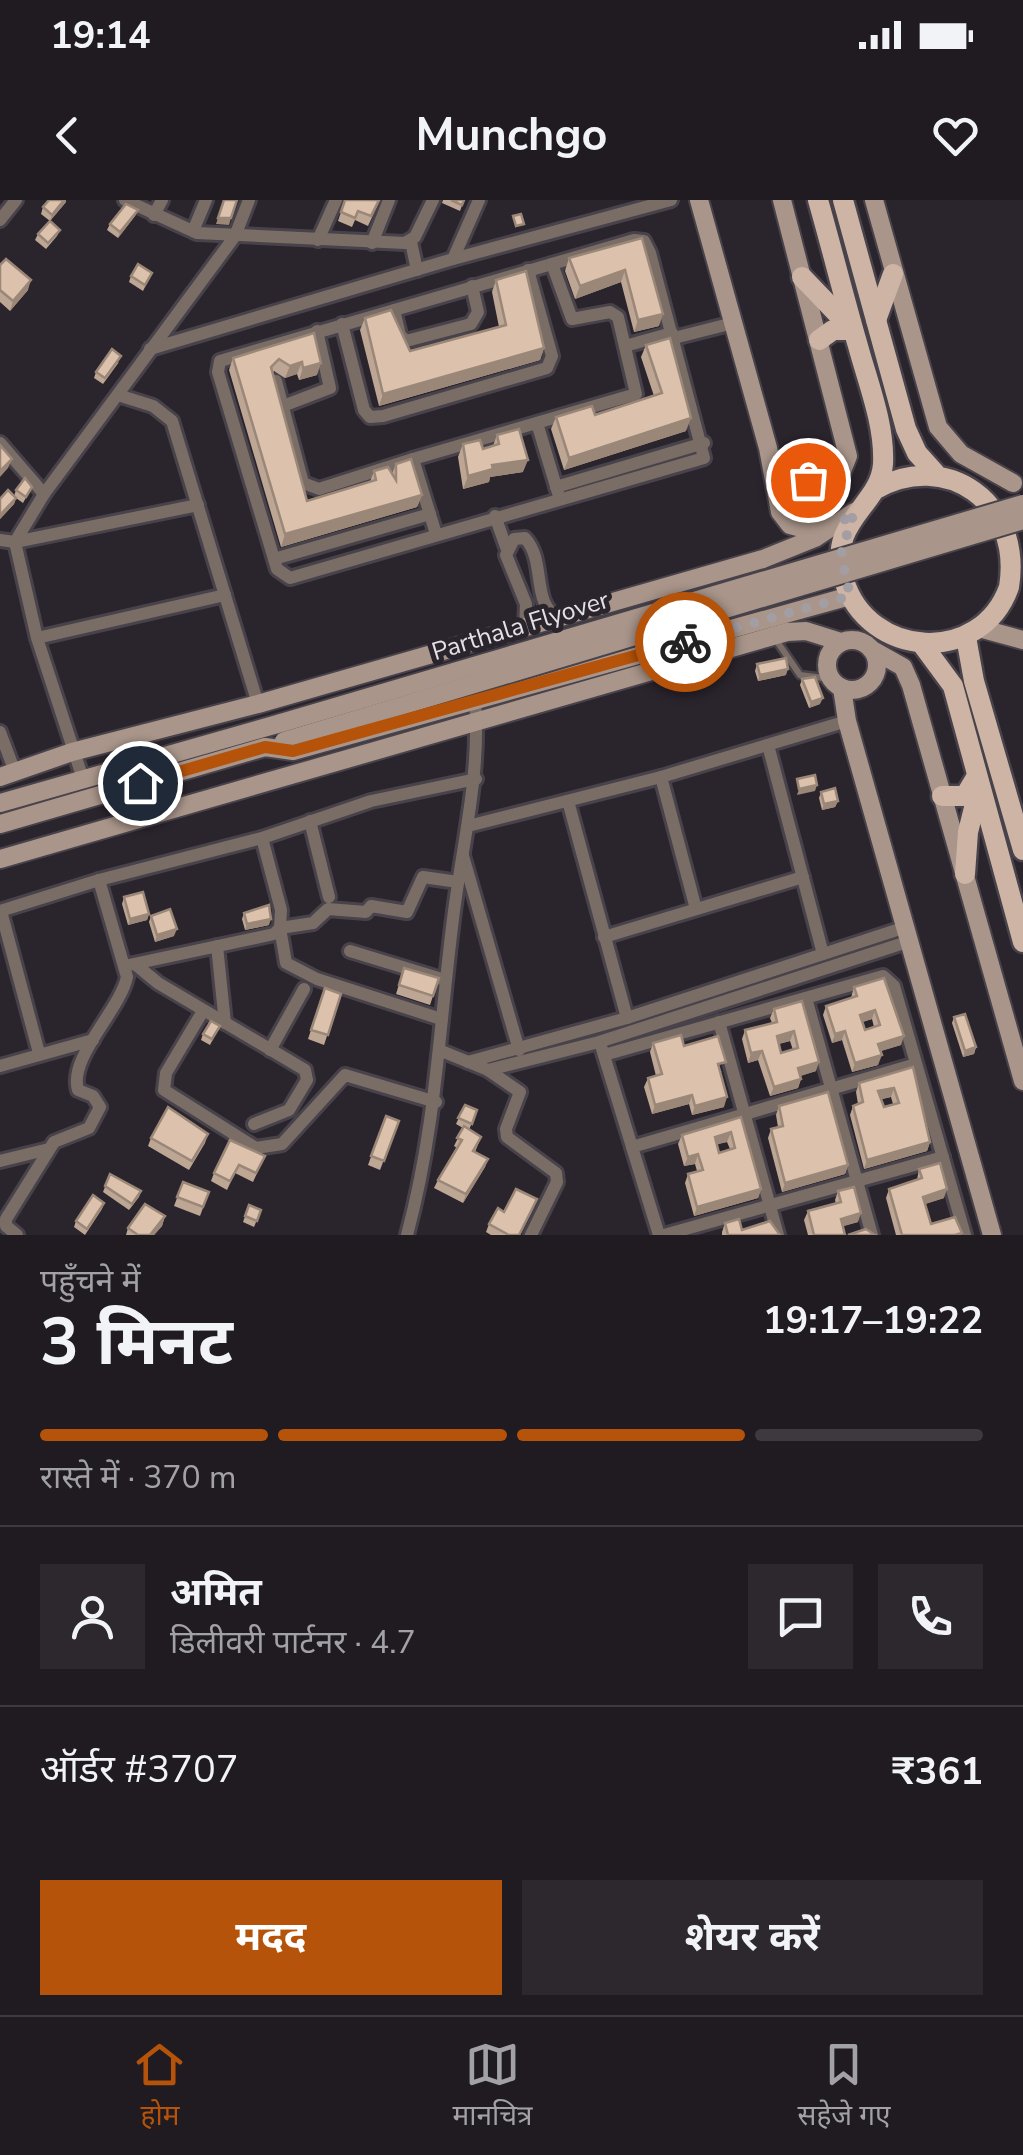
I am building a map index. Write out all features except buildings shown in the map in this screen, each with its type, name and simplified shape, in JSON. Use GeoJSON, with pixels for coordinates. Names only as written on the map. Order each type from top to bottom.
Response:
{"type":"FeatureCollection","features":[{"type":"Feature","properties":{"kind":"main road"},"geometry":{"type":"LineString","coordinates":[[818,200],[881,438],[883,467],[876,490]]}},
{"type":"Feature","properties":{"kind":"main road"},"geometry":{"type":"LineString","coordinates":[[825,224],[845,209],[906,429],[917,452],[935,472]]}},
{"type":"Feature","properties":{"kind":"main road"},"geometry":{"type":"LineString","coordinates":[[876,320],[894,274]]}},
{"type":"Feature","properties":{"kind":"main road"},"geometry":{"type":"LineString","coordinates":[[802,278],[853,330]]}},
{"type":"Feature","properties":{"kind":"main road"},"geometry":{"type":"LineString","coordinates":[[819,340],[833,330],[853,330]]}},
{"type":"Feature","properties":{"kind":"main road"},"geometry":{"type":"LineString","coordinates":[[935,472],[978,489],[1005,520],[1019,557],[998,609],[972,632],[922,644],[880,629],[850,596],[838,513],[914,473],[935,472]]}},
{"type":"Feature","properties":{"kind":"main road"},"geometry":{"type":"LineString","coordinates":[[972,632],[974,682],[1016,803],[1023,850]]}},
{"type":"Feature","properties":{"kind":"main road"},"geometry":{"type":"LineString","coordinates":[[922,644],[953,686],[1023,942]]}},
{"type":"Feature","properties":{"kind":"main road"},"geometry":{"type":"LineString","coordinates":[[942,796],[965,796],[979,780]]}},
{"type":"Feature","properties":{"kind":"main road"},"geometry":{"type":"LineString","coordinates":[[965,874],[968,832],[979,780]]}},
{"type":"Feature","properties":{"kind":"street"},"geometry":{"type":"LineString","coordinates":[[0,220],[16,200]]}},
{"type":"Feature","properties":{"kind":"street"},"geometry":{"type":"LineString","coordinates":[[125,200],[193,231],[411,242]]}},
{"type":"Feature","properties":{"kind":"street"},"geometry":{"type":"LineString","coordinates":[[154,215],[162,200]]}},
{"type":"Feature","properties":{"kind":"street"},"geometry":{"type":"LineString","coordinates":[[193,231],[206,200]]}},
{"type":"Feature","properties":{"kind":"street"},"geometry":{"type":"LineString","coordinates":[[4,540],[44,494],[235,236],[249,200]]}},
{"type":"Feature","properties":{"kind":"street"},"geometry":{"type":"LineString","coordinates":[[318,240],[336,200]]}},
{"type":"Feature","properties":{"kind":"street"},"geometry":{"type":"LineString","coordinates":[[372,243],[389,200]]}},
{"type":"Feature","properties":{"kind":"street"},"geometry":{"type":"LineString","coordinates":[[417,270],[411,242],[433,200]]}},
{"type":"Feature","properties":{"kind":"street"},"geometry":{"type":"LineString","coordinates":[[453,258],[479,200]]}},
{"type":"Feature","properties":{"kind":"street"},"geometry":{"type":"LineString","coordinates":[[150,349],[639,204],[670,200]]}},
{"type":"Feature","properties":{"kind":"street"},"geometry":{"type":"LineString","coordinates":[[699,200],[768,448],[784,520],[799,529],[838,513]]}},
{"type":"Feature","properties":{"kind":"street"},"geometry":{"type":"LineString","coordinates":[[0,732],[8,774],[72,752],[293,694],[550,611],[791,549],[838,513],[847,442],[782,200]]}},
{"type":"Feature","properties":{"kind":"street"},"geometry":{"type":"LineString","coordinates":[[874,200],[938,427],[961,454],[1018,482]]}},
{"type":"Feature","properties":{"kind":"street"},"geometry":{"type":"LineString","coordinates":[[634,240],[644,242],[704,443],[706,454],[701,460],[558,493],[521,510],[290,578],[276,570],[218,372],[220,361],[528,270],[634,240]]}},
{"type":"Feature","properties":{"kind":"street"},"geometry":{"type":"LineString","coordinates":[[276,382],[303,482],[309,488],[632,399],[637,389],[615,314],[578,320],[568,316],[552,264]]}},
{"type":"Feature","properties":{"kind":"street"},"geometry":{"type":"LineString","coordinates":[[342,324],[364,410],[370,417],[383,416],[548,368],[552,356],[528,270]]}},
{"type":"Feature","properties":{"kind":"street"},"geometry":{"type":"LineString","coordinates":[[394,310],[400,335],[406,340],[471,324],[478,312],[472,286]]}},
{"type":"Feature","properties":{"kind":"street"},"geometry":{"type":"LineString","coordinates":[[625,346],[733,323]]}},
{"type":"Feature","properties":{"kind":"street"},"geometry":{"type":"LineString","coordinates":[[282,406],[330,388],[317,331]]}},
{"type":"Feature","properties":{"kind":"street"},"geometry":{"type":"LineString","coordinates":[[118,395],[153,406],[172,421],[258,704]]}},
{"type":"Feature","properties":{"kind":"street"},"geometry":{"type":"LineString","coordinates":[[537,423],[558,493]]}},
{"type":"Feature","properties":{"kind":"street"},"geometry":{"type":"LineString","coordinates":[[0,443],[44,494]]}},
{"type":"Feature","properties":{"kind":"street"},"geometry":{"type":"LineString","coordinates":[[768,448],[792,483]]}},
{"type":"Feature","properties":{"kind":"street"},"geometry":{"type":"LineString","coordinates":[[413,459],[436,534]]}},
{"type":"Feature","properties":{"kind":"street"},"geometry":{"type":"LineString","coordinates":[[792,483],[816,484],[846,466]]}},
{"type":"Feature","properties":{"kind":"street"},"geometry":{"type":"LineString","coordinates":[[978,489],[1018,482]]}},
{"type":"Feature","properties":{"kind":"street"},"geometry":{"type":"LineString","coordinates":[[779,504],[792,483]]}},
{"type":"Feature","properties":{"kind":"street"},"geometry":{"type":"LineString","coordinates":[[816,484],[838,513]]}},
{"type":"Feature","properties":{"kind":"street","name":"Parthala Flyover"},"geometry":{"type":"LineString","coordinates":[[264,738],[1023,504]]}},
{"type":"Feature","properties":{"kind":"street"},"geometry":{"type":"LineString","coordinates":[[4,540],[198,505]]}},
{"type":"Feature","properties":{"kind":"street"},"geometry":{"type":"LineString","coordinates":[[521,510],[524,538],[538,559],[550,611]]}},
{"type":"Feature","properties":{"kind":"street"},"geometry":{"type":"LineString","coordinates":[[274,559],[430,514]]}},
{"type":"Feature","properties":{"kind":"street"},"geometry":{"type":"LineString","coordinates":[[495,516],[526,618]]}},
{"type":"Feature","properties":{"kind":"street","name":"Parthala Flyover"},"geometry":{"type":"LineString","coordinates":[[283,732],[1023,520]]}},
{"type":"Feature","properties":{"kind":"street"},"geometry":{"type":"LineString","coordinates":[[791,549],[799,529]]}},
{"type":"Feature","properties":{"kind":"street"},"geometry":{"type":"LineString","coordinates":[[506,547],[514,539],[524,538]]}},
{"type":"Feature","properties":{"kind":"street"},"geometry":{"type":"LineString","coordinates":[[4,540],[83,780]]}},
{"type":"Feature","properties":{"kind":"street"},"geometry":{"type":"LineString","coordinates":[[37,638],[225,595]]}},
{"type":"Feature","properties":{"kind":"street"},"geometry":{"type":"LineString","coordinates":[[0,803],[264,738],[293,751],[850,596]]}},
{"type":"Feature","properties":{"kind":"street"},"geometry":{"type":"LineString","coordinates":[[0,859],[646,676],[773,636],[806,631],[841,642],[857,640],[903,667],[912,685],[1023,1081]]}},
{"type":"Feature","properties":{"kind":"street"},"geometry":{"type":"LineString","coordinates":[[972,632],[1023,640]]}},
{"type":"Feature","properties":{"kind":"street"},"geometry":{"type":"LineString","coordinates":[[691,640],[697,660]]}},
{"type":"Feature","properties":{"kind":"street"},"geometry":{"type":"LineString","coordinates":[[841,642],[827,661],[837,683],[992,1235]]}},
{"type":"Feature","properties":{"kind":"street"},"geometry":{"type":"LineString","coordinates":[[646,676],[668,647]]}},
{"type":"Feature","properties":{"kind":"street"},"geometry":{"type":"LineString","coordinates":[[837,683],[866,686],[876,670],[871,649]]}},
{"type":"Feature","properties":{"kind":"street"},"geometry":{"type":"LineString","coordinates":[[876,670],[912,685]]}},
{"type":"Feature","properties":{"kind":"street"},"geometry":{"type":"LineString","coordinates":[[0,824],[264,738],[293,694]]}},
{"type":"Feature","properties":{"kind":"street"},"geometry":{"type":"LineString","coordinates":[[407,1235],[436,1102],[441,1019],[462,851],[476,778],[475,699]]}},
{"type":"Feature","properties":{"kind":"street"},"geometry":{"type":"LineString","coordinates":[[468,826],[661,778],[847,721]]}},
{"type":"Feature","properties":{"kind":"street"},"geometry":{"type":"LineString","coordinates":[[768,746],[824,954]]}},
{"type":"Feature","properties":{"kind":"street"},"geometry":{"type":"LineString","coordinates":[[39,1053],[7,955],[1,911],[100,880],[262,838],[371,801],[476,778]]}},
{"type":"Feature","properties":{"kind":"street"},"geometry":{"type":"LineString","coordinates":[[661,778],[696,909]]}},
{"type":"Feature","properties":{"kind":"street"},"geometry":{"type":"LineString","coordinates":[[568,801],[627,1018]]}},
{"type":"Feature","properties":{"kind":"street"},"geometry":{"type":"LineString","coordinates":[[310,821],[329,897]]}},
{"type":"Feature","properties":{"kind":"street"},"geometry":{"type":"LineString","coordinates":[[262,838],[282,910],[280,928],[286,962],[317,980],[441,1019]]}},
{"type":"Feature","properties":{"kind":"street"},"geometry":{"type":"LineString","coordinates":[[462,851],[519,1050]]}},
{"type":"Feature","properties":{"kind":"street"},"geometry":{"type":"LineString","coordinates":[[131,964],[274,934],[280,928],[313,923],[328,909],[366,912],[371,906],[407,912],[422,877],[458,882]]}},
{"type":"Feature","properties":{"kind":"street"},"geometry":{"type":"LineString","coordinates":[[604,936],[803,877]]}},
{"type":"Feature","properties":{"kind":"street"},"geometry":{"type":"LineString","coordinates":[[17,1235],[6,1226],[6,1207],[48,1149],[60,1139],[81,1135],[99,1113],[98,1100],[82,1093],[76,1082],[94,1040],[124,992],[131,964],[100,880]]}},
{"type":"Feature","properties":{"kind":"street"},"geometry":{"type":"LineString","coordinates":[[599,1041],[627,1018],[824,954],[908,934]]}},
{"type":"Feature","properties":{"kind":"street"},"geometry":{"type":"LineString","coordinates":[[488,1070],[599,1041],[908,934]]}},
{"type":"Feature","properties":{"kind":"street"},"geometry":{"type":"LineString","coordinates":[[216,946],[225,1023]]}},
{"type":"Feature","properties":{"kind":"street"},"geometry":{"type":"LineString","coordinates":[[350,951],[446,980]]}},
{"type":"Feature","properties":{"kind":"street"},"geometry":{"type":"LineString","coordinates":[[131,964],[304,1070],[307,1080],[289,1110],[254,1124]]}},
{"type":"Feature","properties":{"kind":"street"},"geometry":{"type":"LineString","coordinates":[[468,1062],[519,1050],[719,1022],[874,977],[890,979],[965,1235]]}},
{"type":"Feature","properties":{"kind":"street"},"geometry":{"type":"LineString","coordinates":[[270,1050],[304,990]]}},
{"type":"Feature","properties":{"kind":"street"},"geometry":{"type":"LineString","coordinates":[[806,998],[872,1235]]}},
{"type":"Feature","properties":{"kind":"street"},"geometry":{"type":"LineString","coordinates":[[203,1011],[166,1073],[164,1090],[256,1148],[270,1150],[282,1144],[345,1075],[436,1102]]}},
{"type":"Feature","properties":{"kind":"street"},"geometry":{"type":"LineString","coordinates":[[719,1022],[778,1235]]}},
{"type":"Feature","properties":{"kind":"street"},"geometry":{"type":"LineString","coordinates":[[0,1066],[94,1040]]}},
{"type":"Feature","properties":{"kind":"street"},"geometry":{"type":"LineString","coordinates":[[599,1041],[662,1235],[943,1157]]}},
{"type":"Feature","properties":{"kind":"street"},"geometry":{"type":"LineString","coordinates":[[440,1050],[488,1070],[520,1092],[506,1128],[507,1137],[556,1173],[557,1182],[531,1235]]}},
{"type":"Feature","properties":{"kind":"street"},"geometry":{"type":"LineString","coordinates":[[632,1147],[916,1064]]}},
{"type":"Feature","properties":{"kind":"street"},"geometry":{"type":"LineString","coordinates":[[0,1161],[48,1149]]}},
{"type":"Feature","properties":{"kind":"lane"},"geometry":{"type":"LineString","coordinates":[[773,636],[800,675],[837,683]]}},
{"type":"Feature","properties":{"kind":"way so far"},"geometry":{"type":"LineString","coordinates":[[685,642],[850,596],[841,554],[854,512],[844,520],[827,513],[825,493],[808,480]]}},
{"type":"Feature","properties":{"kind":"route"},"geometry":{"type":"LineString","coordinates":[[140,783],[265,747],[293,751],[685,642]]}}]}
